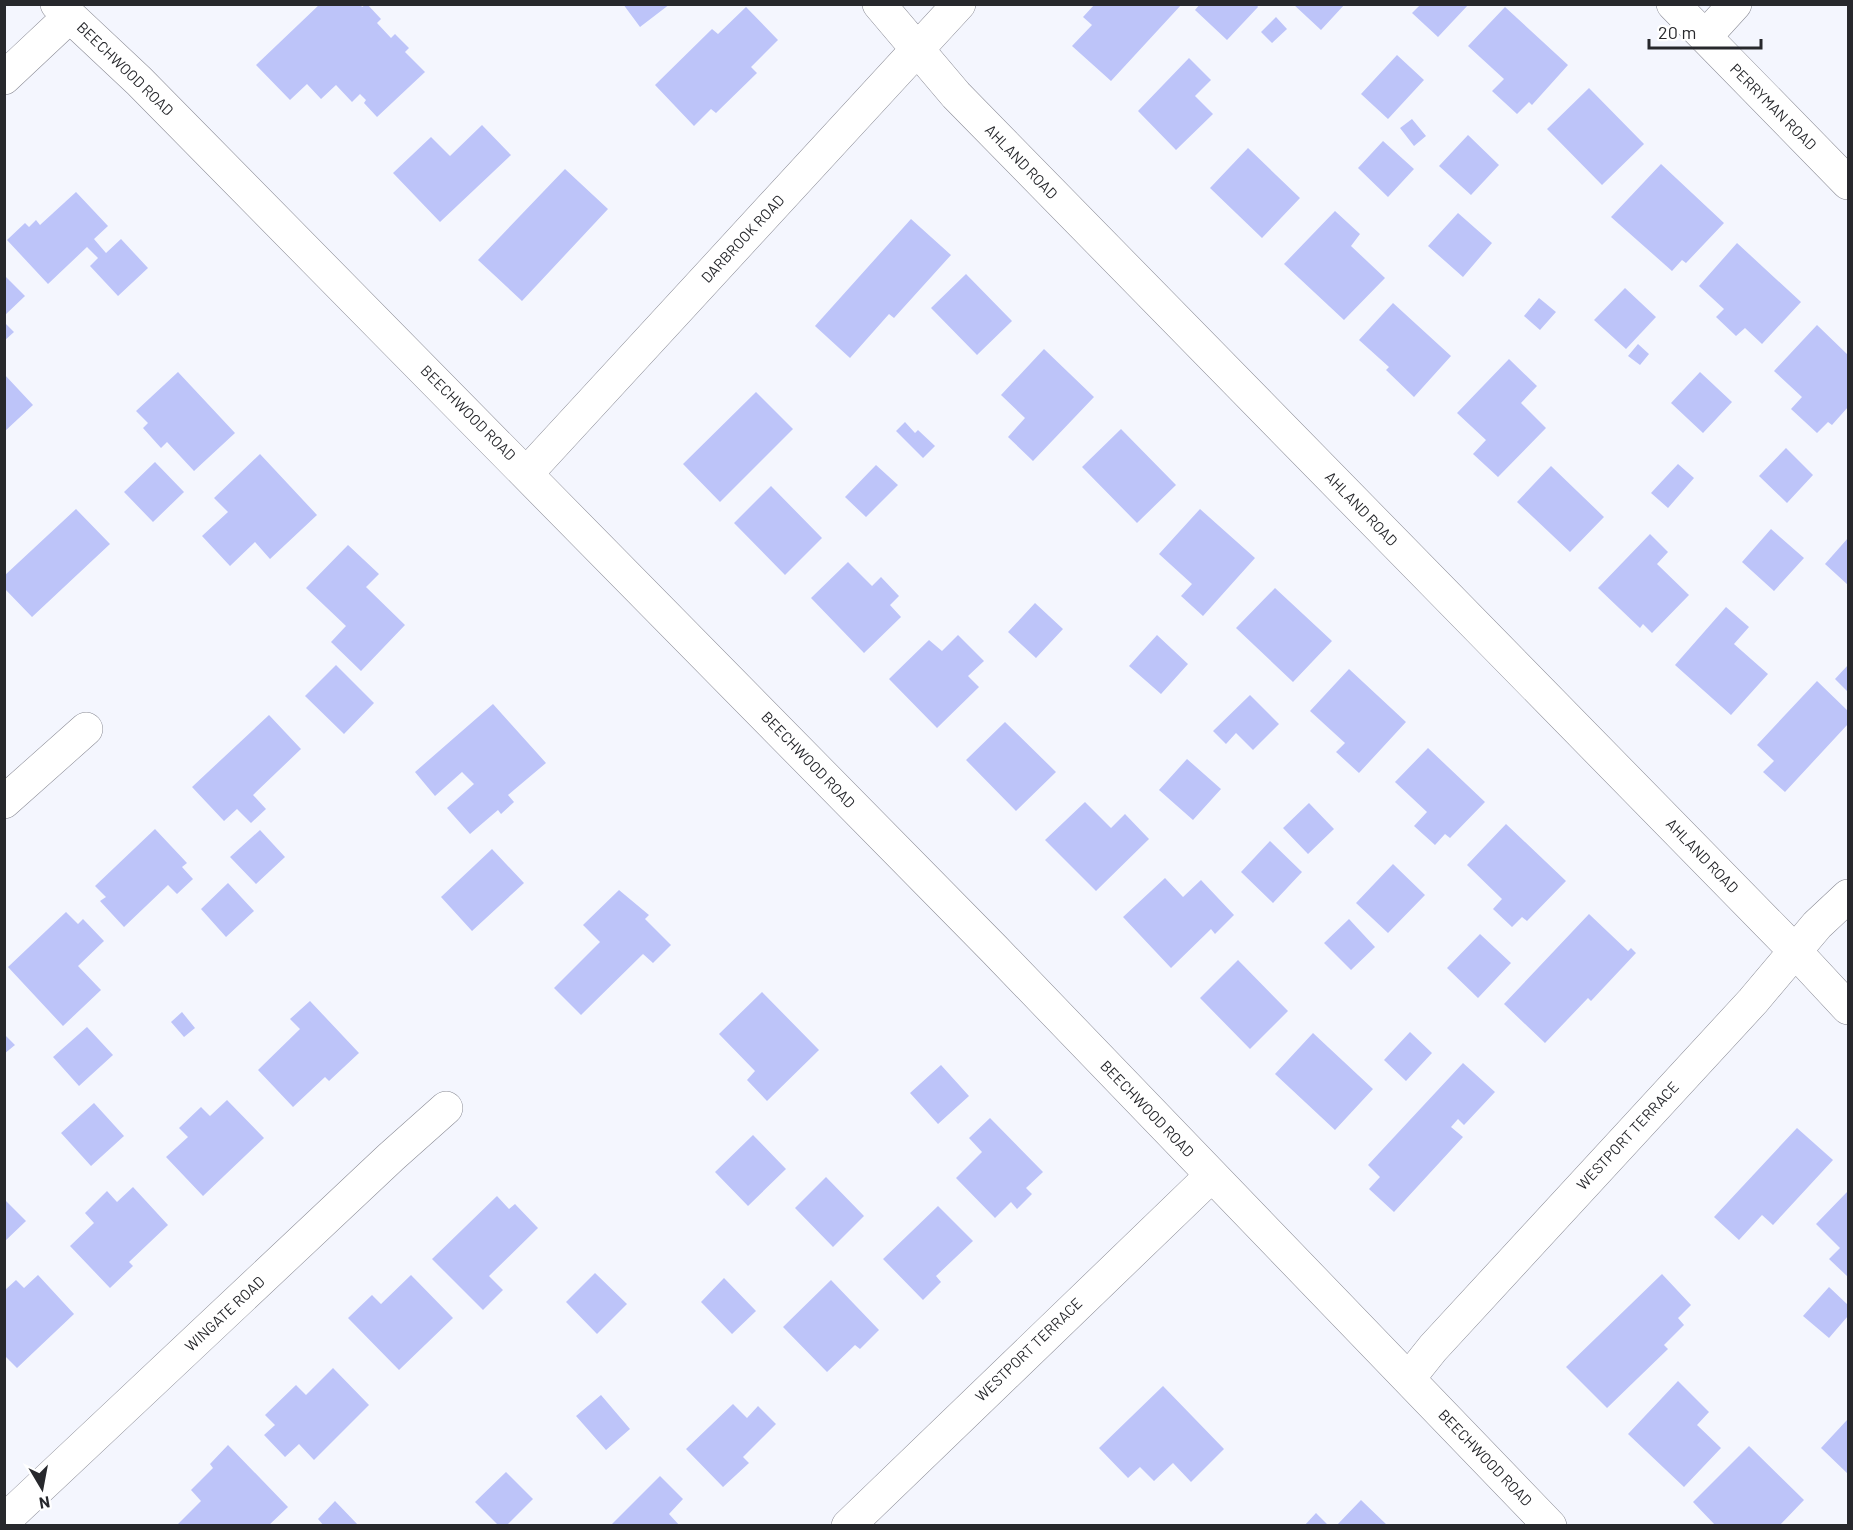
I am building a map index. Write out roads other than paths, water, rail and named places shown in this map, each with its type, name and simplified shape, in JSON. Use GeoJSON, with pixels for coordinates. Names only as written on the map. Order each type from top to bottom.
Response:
{"type":"FeatureCollection","features":[{"type":"Feature","properties":{"kind":"street","name":"AHLAND ROAD"},"geometry":{"type":"LineString","coordinates":[[879,4],[956,95],[1794,950],[1848,1008]]}},
{"type":"Feature","properties":{"kind":"street","name":"DARBROOK ROAD"},"geometry":{"type":"LineString","coordinates":[[527,473],[959,4]]}},
{"type":"Feature","properties":{"kind":"street","name":"PERRYMAN ROAD"},"geometry":{"type":"LineString","coordinates":[[1673,4],[1848,183]]}},
{"type":"Feature","properties":{"kind":"street"},"geometry":{"type":"LineString","coordinates":[[1705,37],[1735,4]]}},
{"type":"Feature","properties":{"kind":"street"},"geometry":{"type":"LineString","coordinates":[[4,78],[63,10]]}},
{"type":"Feature","properties":{"kind":"street","name":"BEECHWOOD ROAD"},"geometry":{"type":"LineString","coordinates":[[63,10],[139,81],[994,949],[1550,1526]]}},
{"type":"Feature","properties":{"kind":"street"},"geometry":{"type":"LineString","coordinates":[[4,802],[86,729]]}},
{"type":"Feature","properties":{"kind":"street","name":"WESTPORT TERRACE"},"geometry":{"type":"LineString","coordinates":[[1409,1378],[1433,1348],[1753,1001],[1794,950],[1848,896]]}},
{"type":"Feature","properties":{"kind":"street","name":"WINGATE ROAD"},"geometry":{"type":"LineString","coordinates":[[4,1521],[446,1108]]}},
{"type":"Feature","properties":{"kind":"street","name":"WESTPORT TERRACE"},"geometry":{"type":"LineString","coordinates":[[848,1526],[1211,1176]]}}]}
